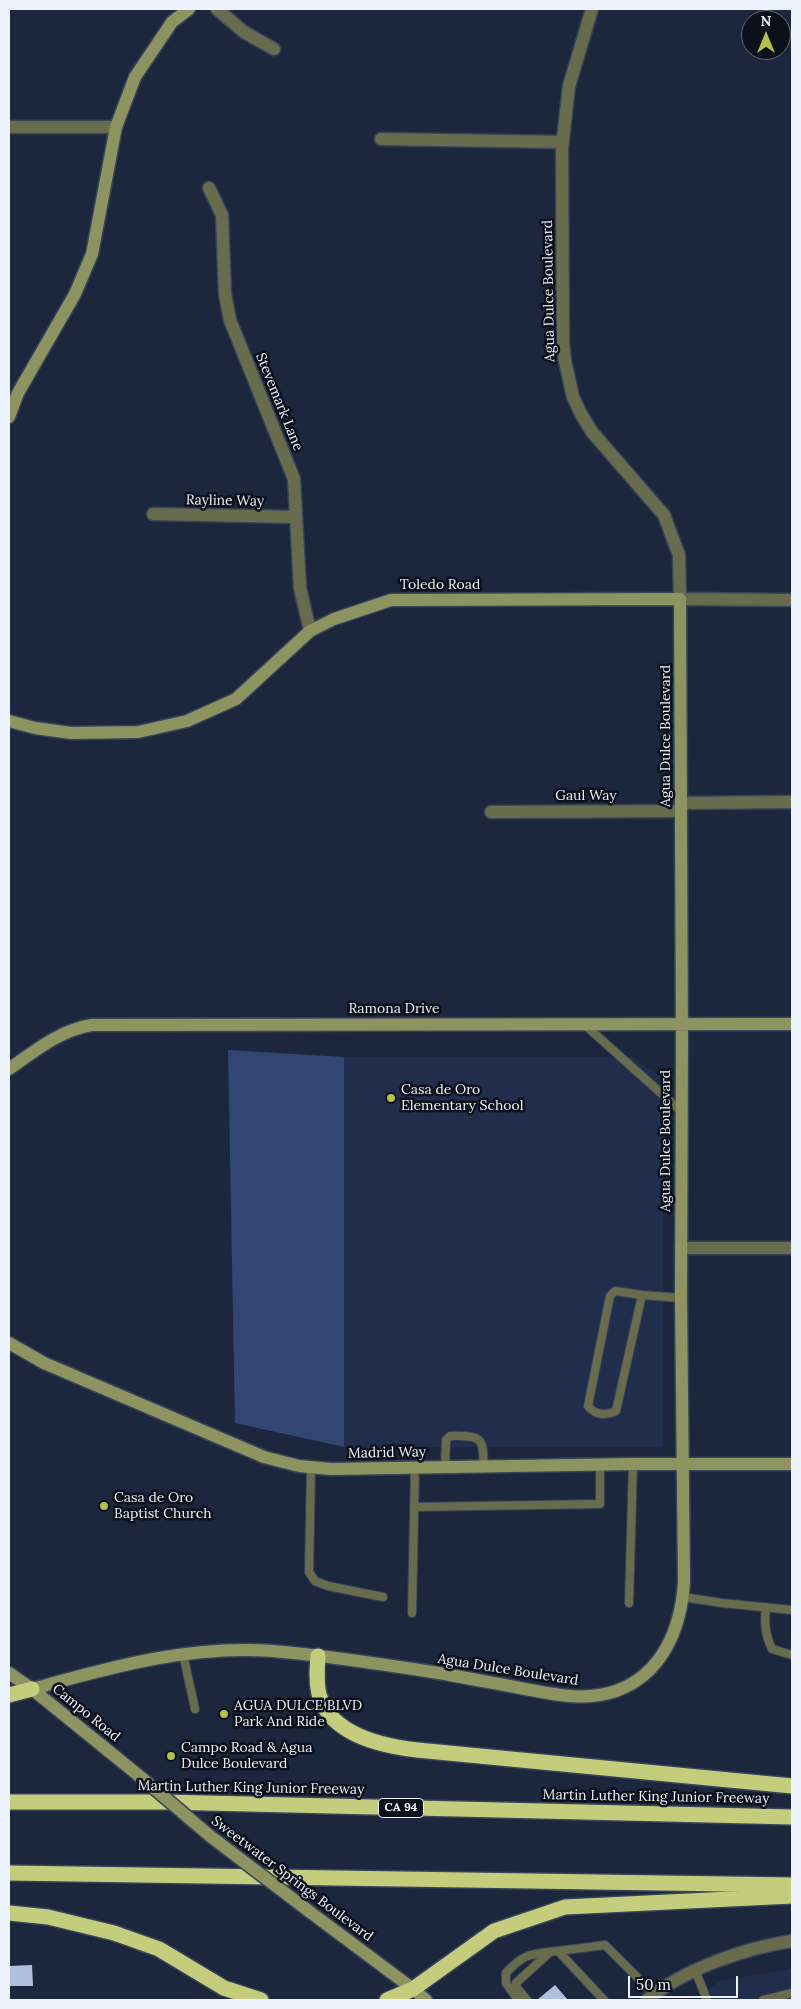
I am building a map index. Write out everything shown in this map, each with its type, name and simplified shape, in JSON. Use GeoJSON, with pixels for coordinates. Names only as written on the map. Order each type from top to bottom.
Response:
{"type":"FeatureCollection","features":[{"type":"Feature","properties":{"kind":"highway"},"geometry":{"type":"LineString","coordinates":[[318,1656],[316,1674],[319,1694],[328,1712],[351,1732],[381,1744],[417,1750],[792,1786]]}},
{"type":"Feature","properties":{"kind":"highway"},"geometry":{"type":"LineString","coordinates":[[9,1695],[32,1689]]}},
{"type":"Feature","properties":{"kind":"highway","name":"Martin Luther King Junior Freeway"},"geometry":{"type":"LineString","coordinates":[[9,1802],[164,1802],[792,1816]]}},
{"type":"Feature","properties":{"kind":"highway"},"geometry":{"type":"LineString","coordinates":[[9,1873],[792,1885]]}},
{"type":"Feature","properties":{"kind":"highway"},"geometry":{"type":"LineString","coordinates":[[387,2000],[413,1989],[494,1931],[564,1907],[792,1896]]}},
{"type":"Feature","properties":{"kind":"highway"},"geometry":{"type":"LineString","coordinates":[[9,1913],[48,1917],[114,1933],[159,1950],[224,1988],[261,2000]]}},
{"type":"Feature","properties":{"kind":"street"},"geometry":{"type":"LineString","coordinates":[[9,417],[18,393],[75,294],[92,254],[116,127],[135,77],[172,22],[189,9]]}},
{"type":"Feature","properties":{"kind":"street"},"geometry":{"type":"LineString","coordinates":[[217,9],[244,32],[274,49]]}},
{"type":"Feature","properties":{"kind":"street","name":"Agua Dulce Boulevard"},"geometry":{"type":"LineString","coordinates":[[32,1689],[107,1668],[183,1654],[256,1650],[318,1656],[425,1671],[558,1695],[586,1697],[602,1695],[632,1684],[656,1663],[672,1637],[681,1612],[683,1596],[684,1463],[681,1298],[682,1024],[679,555],[664,516],[592,432],[581,414],[568,379],[563,343],[563,142],[569,86],[592,9]]}},
{"type":"Feature","properties":{"kind":"street"},"geometry":{"type":"LineString","coordinates":[[9,127],[116,127]]}},
{"type":"Feature","properties":{"kind":"street"},"geometry":{"type":"LineString","coordinates":[[381,139],[563,142]]}},
{"type":"Feature","properties":{"kind":"street","name":"Stevemark Lane"},"geometry":{"type":"LineString","coordinates":[[209,188],[222,215],[225,294],[230,320],[294,479],[300,588],[310,632]]}},
{"type":"Feature","properties":{"kind":"street","name":"Rayline Way"},"geometry":{"type":"LineString","coordinates":[[153,514],[295,517]]}},
{"type":"Feature","properties":{"kind":"street","name":"Toledo Road"},"geometry":{"type":"LineString","coordinates":[[9,720],[35,728],[71,733],[138,732],[188,721],[204,715],[236,698],[310,632],[334,618],[391,600],[792,600]]}},
{"type":"Feature","properties":{"kind":"street","name":"Gaul Way"},"geometry":{"type":"LineString","coordinates":[[491,812],[792,802]]}},
{"type":"Feature","properties":{"kind":"street","name":"Ramona Drive"},"geometry":{"type":"LineString","coordinates":[[9,1069],[57,1036],[76,1028],[92,1025],[792,1024]]}},
{"type":"Feature","properties":{"kind":"street"},"geometry":{"type":"LineString","coordinates":[[681,1248],[792,1248]]}},
{"type":"Feature","properties":{"kind":"street","name":"Madrid Way"},"geometry":{"type":"LineString","coordinates":[[9,1343],[44,1363],[264,1457],[299,1466],[331,1469],[415,1466],[483,1467],[684,1463],[792,1464]]}},
{"type":"Feature","properties":{"kind":"street","name":"Campo Road"},"geometry":{"type":"LineString","coordinates":[[9,1673],[32,1689],[143,1779]]}},
{"type":"Feature","properties":{"kind":"street","name":"Sweetwater Springs Boulevard"},"geometry":{"type":"LineString","coordinates":[[143,1779],[210,1836],[426,2000]]}},
{"type":"Feature","properties":{"kind":"street"},"geometry":{"type":"LineString","coordinates":[[651,1997],[703,1966],[768,1946],[792,1941]]}},
{"type":"Feature","properties":{"kind":"lane"},"geometry":{"type":"LineString","coordinates":[[583,1024],[681,1111]]}},
{"type":"Feature","properties":{"kind":"lane"},"geometry":{"type":"LineString","coordinates":[[642,1295],[616,1411],[609,1414],[592,1411],[588,1406],[610,1296],[615,1291],[681,1298]]}},
{"type":"Feature","properties":{"kind":"lane"},"geometry":{"type":"LineString","coordinates":[[445,1467],[446,1440],[450,1436],[456,1436],[475,1437],[481,1441],[484,1448],[483,1467]]}},
{"type":"Feature","properties":{"kind":"lane"},"geometry":{"type":"LineString","coordinates":[[629,1603],[633,1464]]}},
{"type":"Feature","properties":{"kind":"lane"},"geometry":{"type":"LineString","coordinates":[[414,1507],[600,1504],[600,1465]]}},
{"type":"Feature","properties":{"kind":"lane"},"geometry":{"type":"LineString","coordinates":[[412,1613],[415,1466]]}},
{"type":"Feature","properties":{"kind":"lane"},"geometry":{"type":"LineString","coordinates":[[310,1467],[309,1572],[315,1581],[328,1586],[383,1598]]}},
{"type":"Feature","properties":{"kind":"lane"},"geometry":{"type":"LineString","coordinates":[[683,1596],[722,1603],[792,1610]]}},
{"type":"Feature","properties":{"kind":"lane"},"geometry":{"type":"LineString","coordinates":[[766,1607],[764,1621],[766,1636],[772,1649],[792,1656]]}},
{"type":"Feature","properties":{"kind":"lane"},"geometry":{"type":"LineString","coordinates":[[183,1654],[195,1709]]}},
{"type":"Feature","properties":{"kind":"lane"},"geometry":{"type":"LineString","coordinates":[[518,2000],[506,1983],[506,1973],[517,1960],[532,1954],[606,1945],[651,1997]]}},
{"type":"Feature","properties":{"kind":"lane"},"geometry":{"type":"LineString","coordinates":[[527,2000],[517,1988],[516,1983],[554,1952]]}},
{"type":"Feature","properties":{"kind":"lane"},"geometry":{"type":"LineString","coordinates":[[554,1952],[604,2000]]}},
{"type":"Feature","properties":{"kind":"lane"},"geometry":{"type":"LineString","coordinates":[[695,1970],[707,2000]]}},
{"type":"Feature","properties":{"kind":"lane"},"geometry":{"type":"LineString","coordinates":[[763,2000],[792,1993]]}},
{"type":"Feature","properties":{"kind":"shaded area"},"geometry":{"type":"Polygon","coordinates":[[[228,1050],[344,1057],[344,1447],[235,1423],[228,1050]]]}},
{"type":"Feature","properties":{"kind":"shaded area"},"geometry":{"type":"Polygon","coordinates":[[[344,1057],[633,1057],[663,1079],[663,1447],[344,1447],[344,1057]]]}},
{"type":"Feature","properties":{"kind":"shaded area"},"geometry":{"type":"Polygon","coordinates":[[[792,1969],[792,2000],[694,2000],[720,1981],[792,1969]]]}},
{"type":"Feature","properties":{"kind":"building"},"geometry":{"type":"Polygon","coordinates":[[[32,1965],[33,1986],[9,1986],[9,1966],[32,1965]]]}},
{"type":"Feature","properties":{"kind":"building"},"geometry":{"type":"Polygon","coordinates":[[[555,1985],[568,2000],[537,2000],[555,1985]]]}},
{"type":"Feature","properties":{"kind":"place","name":"Casa de Oro Elementary School"},"geometry":{"type":"Point","coordinates":[391,1098]}},
{"type":"Feature","properties":{"kind":"place","name":"Casa de Oro Baptist Church"},"geometry":{"type":"Point","coordinates":[104,1506]}},
{"type":"Feature","properties":{"kind":"place","name":"AGUA DULCE BLVD Park And Ride"},"geometry":{"type":"Point","coordinates":[224,1714]}},
{"type":"Feature","properties":{"kind":"place","name":"Campo Road & Agua Dulce Boulevard"},"geometry":{"type":"Point","coordinates":[171,1756]}}]}
